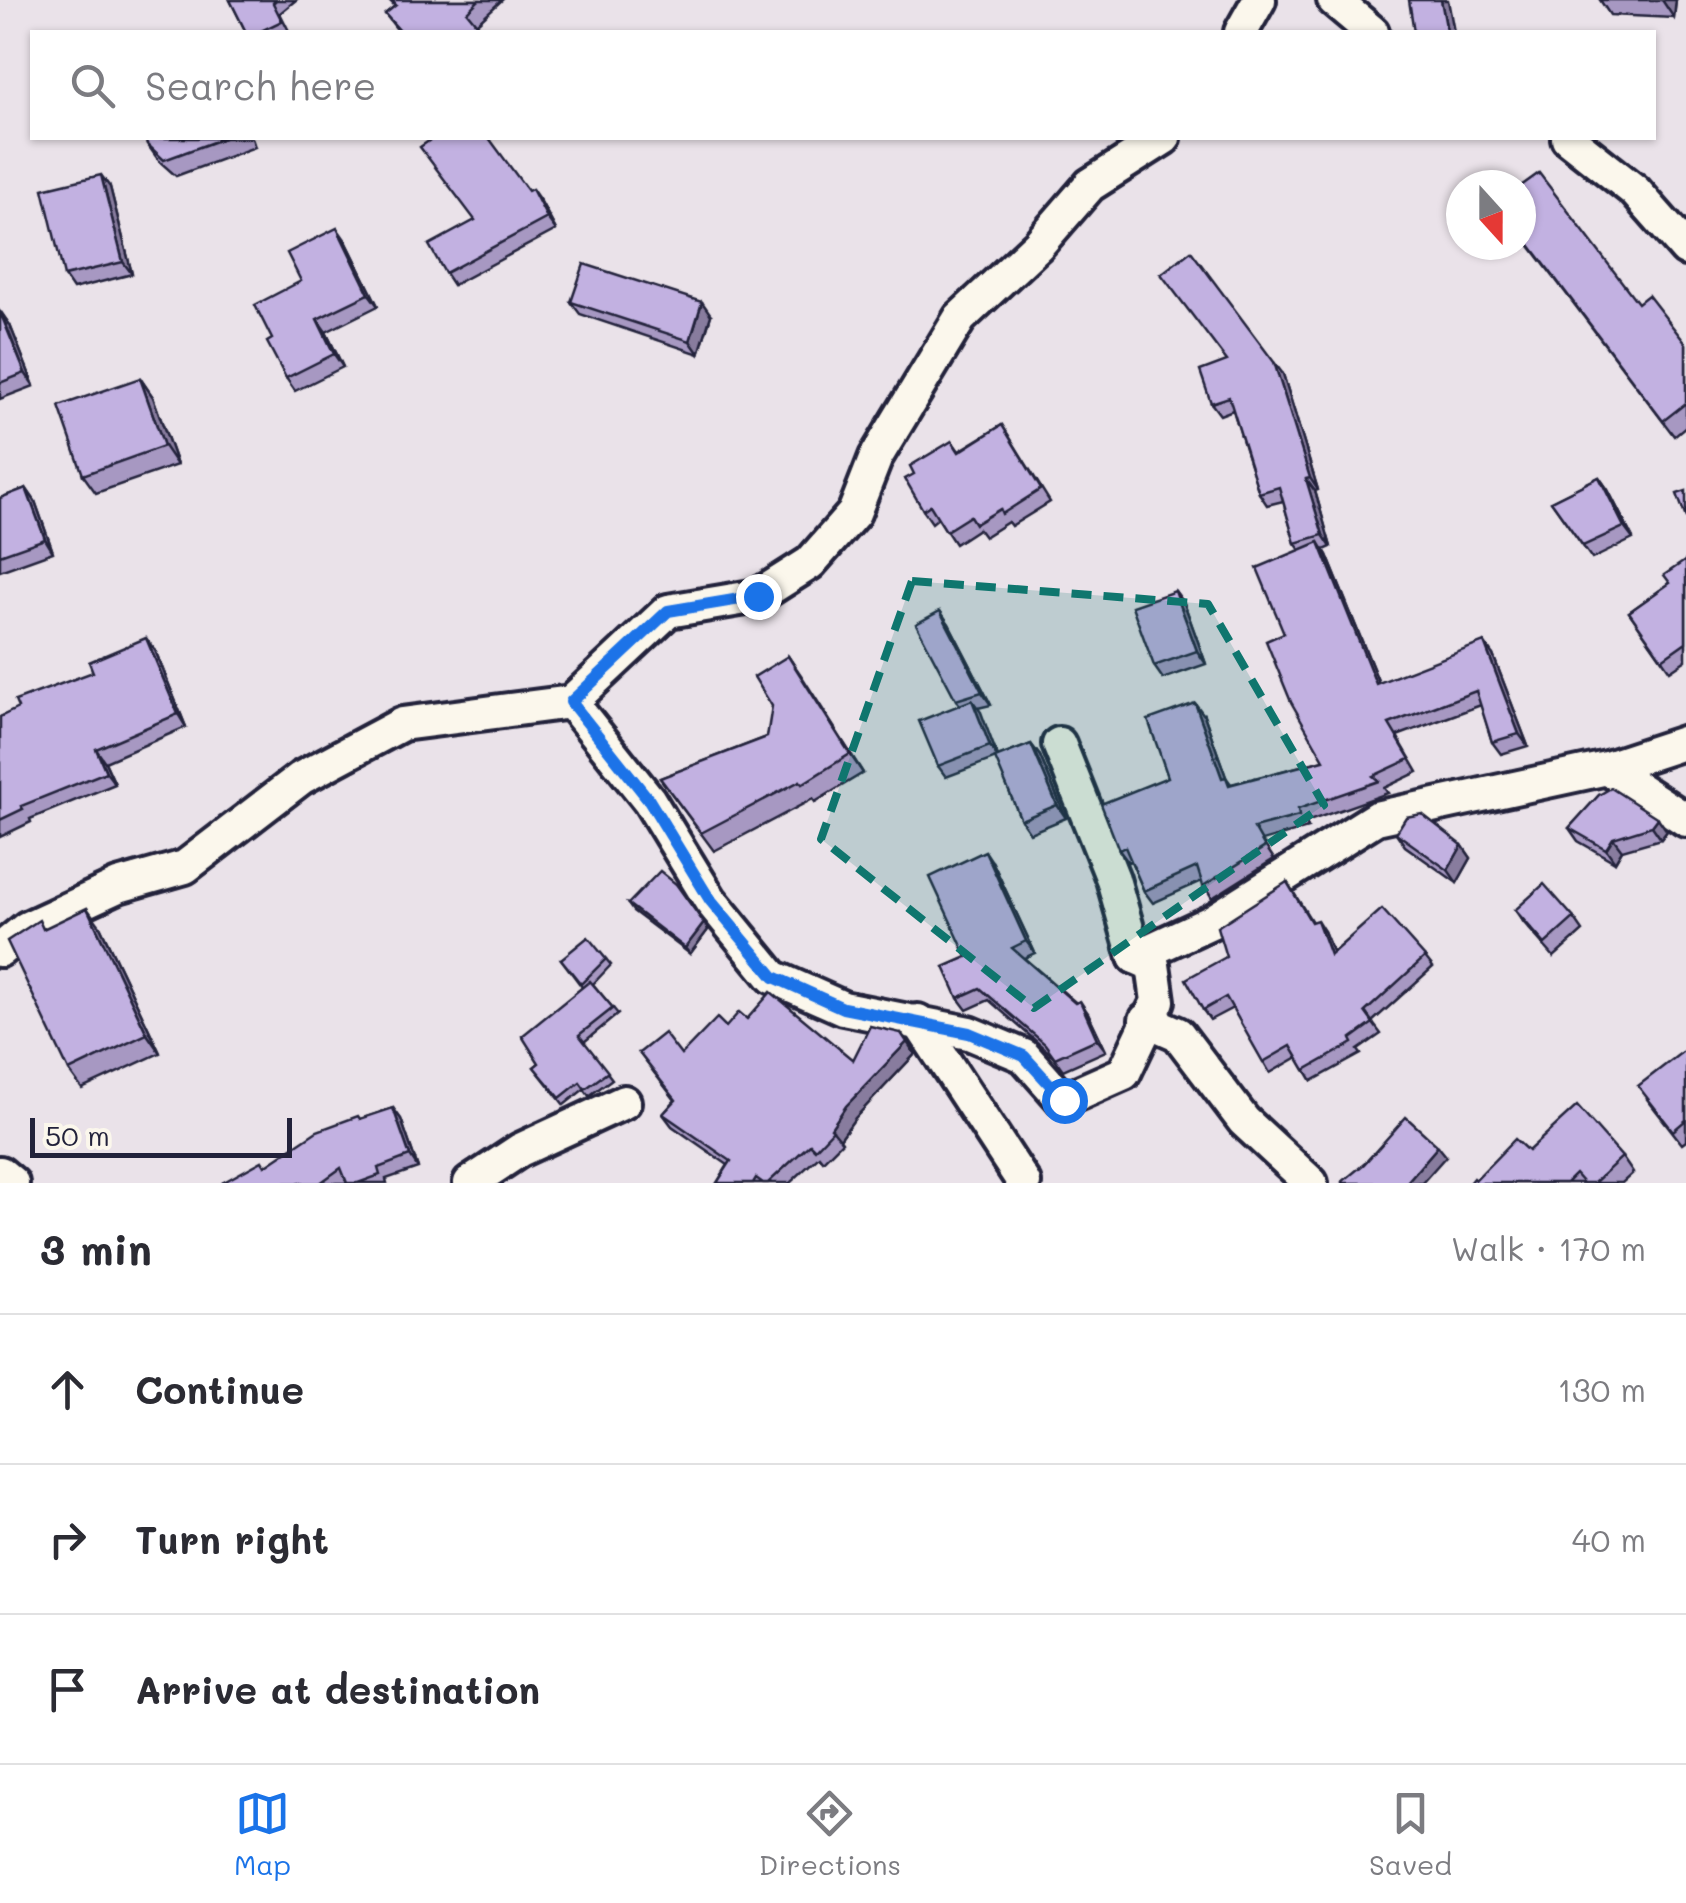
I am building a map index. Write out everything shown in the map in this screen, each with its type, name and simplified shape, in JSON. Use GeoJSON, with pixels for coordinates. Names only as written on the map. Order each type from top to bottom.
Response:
{"type":"FeatureCollection","features":[{"type":"Feature","properties":{"kind":"street"},"geometry":{"type":"LineString","coordinates":[[1242,30],[1258,0]]}},
{"type":"Feature","properties":{"kind":"street"},"geometry":{"type":"LineString","coordinates":[[1334,0],[1370,30]]}},
{"type":"Feature","properties":{"kind":"street"},"geometry":{"type":"LineString","coordinates":[[0,950],[26,928],[118,886],[185,867],[300,778],[402,724],[571,702],[668,611],[758,596],[810,562],[854,513],[876,457],[960,318],[1038,244],[1090,185],[1161,140]]}},
{"type":"Feature","properties":{"kind":"street"},"geometry":{"type":"LineString","coordinates":[[1571,140],[1635,190],[1686,249]]}},
{"type":"Feature","properties":{"kind":"street"},"geometry":{"type":"LineString","coordinates":[[571,702],[649,800],[710,900],[774,977],[843,1008],[969,1033],[1024,1056],[1064,1100],[1124,1073],[1158,1000],[1153,965],[1135,957]]}},
{"type":"Feature","properties":{"kind":"street"},"geometry":{"type":"LineString","coordinates":[[1135,957],[1212,922],[1376,818],[1607,768],[1686,742]]}},
{"type":"Feature","properties":{"kind":"street"},"geometry":{"type":"LineString","coordinates":[[1059,744],[1114,879],[1135,957]]}},
{"type":"Feature","properties":{"kind":"street"},"geometry":{"type":"LineString","coordinates":[[1607,768],[1686,820]]}},
{"type":"Feature","properties":{"kind":"street"},"geometry":{"type":"LineString","coordinates":[[1146,1020],[1178,1034],[1244,1121],[1311,1183]]}},
{"type":"Feature","properties":{"kind":"street"},"geometry":{"type":"LineString","coordinates":[[918,1021],[1024,1183]]}},
{"type":"Feature","properties":{"kind":"street"},"geometry":{"type":"LineString","coordinates":[[470,1183],[520,1150],[624,1102]]}},
{"type":"Feature","properties":{"kind":"street"},"geometry":{"type":"LineString","coordinates":[[0,1173],[12,1183]]}},
{"type":"Feature","properties":{"kind":"highlighted area"},"geometry":{"type":"Polygon","coordinates":[[[912,581],[1208,604],[1324,805],[1034,1008],[821,839],[912,581]]]}},
{"type":"Feature","properties":{"kind":"building"},"geometry":{"type":"Polygon","coordinates":[[[230,0],[276,0],[273,3],[282,21],[263,30],[245,30],[230,0]]]}},
{"type":"Feature","properties":{"kind":"building"},"geometry":{"type":"Polygon","coordinates":[[[392,0],[479,0],[467,12],[480,28],[399,30],[385,14],[396,5],[392,0]]]}},
{"type":"Feature","properties":{"kind":"building"},"geometry":{"type":"Polygon","coordinates":[[[1409,0],[1441,0],[1447,30],[1414,30],[1409,0]]]}},
{"type":"Feature","properties":{"kind":"building"},"geometry":{"type":"Polygon","coordinates":[[[146,140],[219,140],[164,160],[146,140]]]}},
{"type":"Feature","properties":{"kind":"building"},"geometry":{"type":"Polygon","coordinates":[[[430,140],[490,140],[528,191],[532,189],[547,218],[445,273],[429,245],[475,220],[420,147],[430,140]]]}},
{"type":"Feature","properties":{"kind":"building"},"geometry":{"type":"Polygon","coordinates":[[[1539,173],[1638,303],[1648,295],[1686,344],[1686,403],[1663,421],[1536,253],[1539,173]]]}},
{"type":"Feature","properties":{"kind":"building"},"geometry":{"type":"Polygon","coordinates":[[[101,175],[123,262],[64,276],[43,189],[101,175]]]}},
{"type":"Feature","properties":{"kind":"building"},"geometry":{"type":"Polygon","coordinates":[[[337,228],[369,294],[317,319],[334,354],[286,378],[267,342],[272,339],[255,305],[301,281],[287,253],[337,228]]]}},
{"type":"Feature","properties":{"kind":"building"},"geometry":{"type":"Polygon","coordinates":[[[1191,251],[1274,362],[1310,478],[1306,479],[1323,535],[1295,543],[1279,487],[1259,493],[1229,397],[1211,403],[1200,371],[1227,361],[1161,274],[1191,251]]]}},
{"type":"Feature","properties":{"kind":"building"},"geometry":{"type":"Polygon","coordinates":[[[584,264],[702,302],[690,341],[571,302],[584,264]]]}},
{"type":"Feature","properties":{"kind":"building"},"geometry":{"type":"Polygon","coordinates":[[[0,312],[25,373],[0,383],[0,312]]]}},
{"type":"Feature","properties":{"kind":"building"},"geometry":{"type":"Polygon","coordinates":[[[140,378],[164,446],[83,475],[59,406],[140,378]]]}},
{"type":"Feature","properties":{"kind":"building"},"geometry":{"type":"Polygon","coordinates":[[[1002,425],[1041,489],[1002,514],[1000,509],[975,524],[970,516],[946,531],[930,505],[923,510],[905,479],[914,474],[910,466],[952,441],[959,452],[1002,425]]]}},
{"type":"Feature","properties":{"kind":"building"},"geometry":{"type":"Polygon","coordinates":[[[1599,477],[1624,527],[1583,546],[1551,501],[1599,477]]]}},
{"type":"Feature","properties":{"kind":"building"},"geometry":{"type":"Polygon","coordinates":[[[26,488],[45,539],[0,555],[0,498],[26,488]]]}},
{"type":"Feature","properties":{"kind":"building"},"geometry":{"type":"Polygon","coordinates":[[[1686,491],[1686,518],[1677,494],[1686,491]]]}},
{"type":"Feature","properties":{"kind":"building"},"geometry":{"type":"Polygon","coordinates":[[[1319,542],[1376,684],[1484,642],[1519,734],[1492,742],[1476,691],[1389,724],[1410,759],[1373,776],[1379,781],[1298,809],[1299,816],[1254,828],[1265,847],[1203,886],[1197,867],[1144,891],[1125,847],[1119,850],[1101,804],[1168,777],[1148,720],[1195,703],[1222,778],[1226,777],[1229,785],[1324,760],[1291,702],[1266,641],[1284,633],[1257,568],[1319,542]]]}},
{"type":"Feature","properties":{"kind":"building"},"geometry":{"type":"Polygon","coordinates":[[[1686,560],[1686,642],[1662,659],[1629,612],[1670,583],[1664,575],[1686,560]]]}},
{"type":"Feature","properties":{"kind":"building"},"geometry":{"type":"Polygon","coordinates":[[[1175,591],[1197,651],[1154,666],[1132,606],[1175,591]]]}},
{"type":"Feature","properties":{"kind":"building"},"geometry":{"type":"Polygon","coordinates":[[[940,611],[982,692],[956,700],[916,624],[940,611]]]}},
{"type":"Feature","properties":{"kind":"building"},"geometry":{"type":"Polygon","coordinates":[[[146,638],[178,714],[96,749],[106,772],[21,806],[23,809],[0,820],[0,717],[18,708],[15,701],[93,672],[89,662],[146,638]]]}},
{"type":"Feature","properties":{"kind":"building"},"geometry":{"type":"Polygon","coordinates":[[[788,656],[850,754],[802,784],[800,781],[701,833],[660,778],[767,737],[772,706],[754,677],[788,656]]]}},
{"type":"Feature","properties":{"kind":"building"},"geometry":{"type":"Polygon","coordinates":[[[972,700],[990,746],[938,766],[919,721],[972,700]]]}},
{"type":"Feature","properties":{"kind":"building"},"geometry":{"type":"Polygon","coordinates":[[[1031,744],[1057,805],[1021,820],[995,758],[1031,744]]]}},
{"type":"Feature","properties":{"kind":"building"},"geometry":{"type":"Polygon","coordinates":[[[1611,788],[1658,818],[1652,826],[1613,838],[1606,849],[1569,828],[1599,795],[1611,788]]]}},
{"type":"Feature","properties":{"kind":"building"},"geometry":{"type":"Polygon","coordinates":[[[1422,814],[1462,845],[1448,870],[1396,833],[1406,817],[1422,814]]]}},
{"type":"Feature","properties":{"kind":"building"},"geometry":{"type":"Polygon","coordinates":[[[985,851],[1026,941],[1012,948],[1075,1003],[1080,1001],[1097,1039],[1055,1058],[1045,1044],[980,988],[958,998],[944,967],[967,957],[930,877],[985,851]]]}},
{"type":"Feature","properties":{"kind":"building"},"geometry":{"type":"Polygon","coordinates":[[[660,871],[676,884],[704,923],[685,948],[628,904],[660,871]]]}},
{"type":"Feature","properties":{"kind":"building"},"geometry":{"type":"Polygon","coordinates":[[[1287,882],[1311,922],[1317,920],[1330,955],[1382,909],[1425,957],[1365,1012],[1373,1023],[1351,1039],[1353,1043],[1305,1070],[1291,1046],[1263,1062],[1226,997],[1203,1010],[1186,979],[1226,957],[1217,927],[1287,882]]]}},
{"type":"Feature","properties":{"kind":"building"},"geometry":{"type":"Polygon","coordinates":[[[1544,884],[1574,918],[1545,944],[1515,910],[1544,884]]]}},
{"type":"Feature","properties":{"kind":"building"},"geometry":{"type":"Polygon","coordinates":[[[87,908],[147,1034],[69,1071],[7,941],[39,920],[43,929],[87,908]]]}},
{"type":"Feature","properties":{"kind":"building"},"geometry":{"type":"Polygon","coordinates":[[[588,937],[606,959],[581,984],[561,959],[588,937]]]}},
{"type":"Feature","properties":{"kind":"building"},"geometry":{"type":"Polygon","coordinates":[[[590,981],[613,1008],[579,1035],[608,1072],[585,1089],[580,1082],[560,1098],[534,1067],[539,1063],[522,1036],[590,981]]]}},
{"type":"Feature","properties":{"kind":"building"},"geometry":{"type":"Polygon","coordinates":[[[771,992],[853,1060],[870,1026],[901,1033],[907,1042],[846,1106],[833,1130],[815,1149],[810,1144],[768,1183],[756,1178],[753,1183],[717,1183],[731,1161],[663,1114],[676,1100],[639,1053],[664,1033],[681,1055],[717,1018],[726,1027],[739,1012],[747,1019],[771,992]]]}},
{"type":"Feature","properties":{"kind":"building"},"geometry":{"type":"Polygon","coordinates":[[[1686,1049],[1686,1120],[1673,1131],[1638,1086],[1686,1049]]]}},
{"type":"Feature","properties":{"kind":"building"},"geometry":{"type":"Polygon","coordinates":[[[1577,1106],[1622,1157],[1594,1183],[1583,1183],[1575,1174],[1566,1183],[1469,1183],[1515,1139],[1528,1151],[1577,1106]]]}},
{"type":"Feature","properties":{"kind":"building"},"geometry":{"type":"Polygon","coordinates":[[[393,1108],[410,1156],[378,1168],[380,1175],[347,1183],[341,1168],[320,1183],[222,1183],[262,1161],[265,1166],[317,1131],[393,1108]]]}},
{"type":"Feature","properties":{"kind":"building"},"geometry":{"type":"Polygon","coordinates":[[[1406,1117],[1438,1146],[1406,1183],[1343,1183],[1364,1164],[1406,1117]]]}},
{"type":"Feature","properties":{"kind":"route"},"geometry":{"type":"LineString","coordinates":[[758,596],[668,611],[571,702],[649,800],[710,900],[774,977],[843,1008],[969,1033],[1024,1056],[1064,1100]]}}]}
